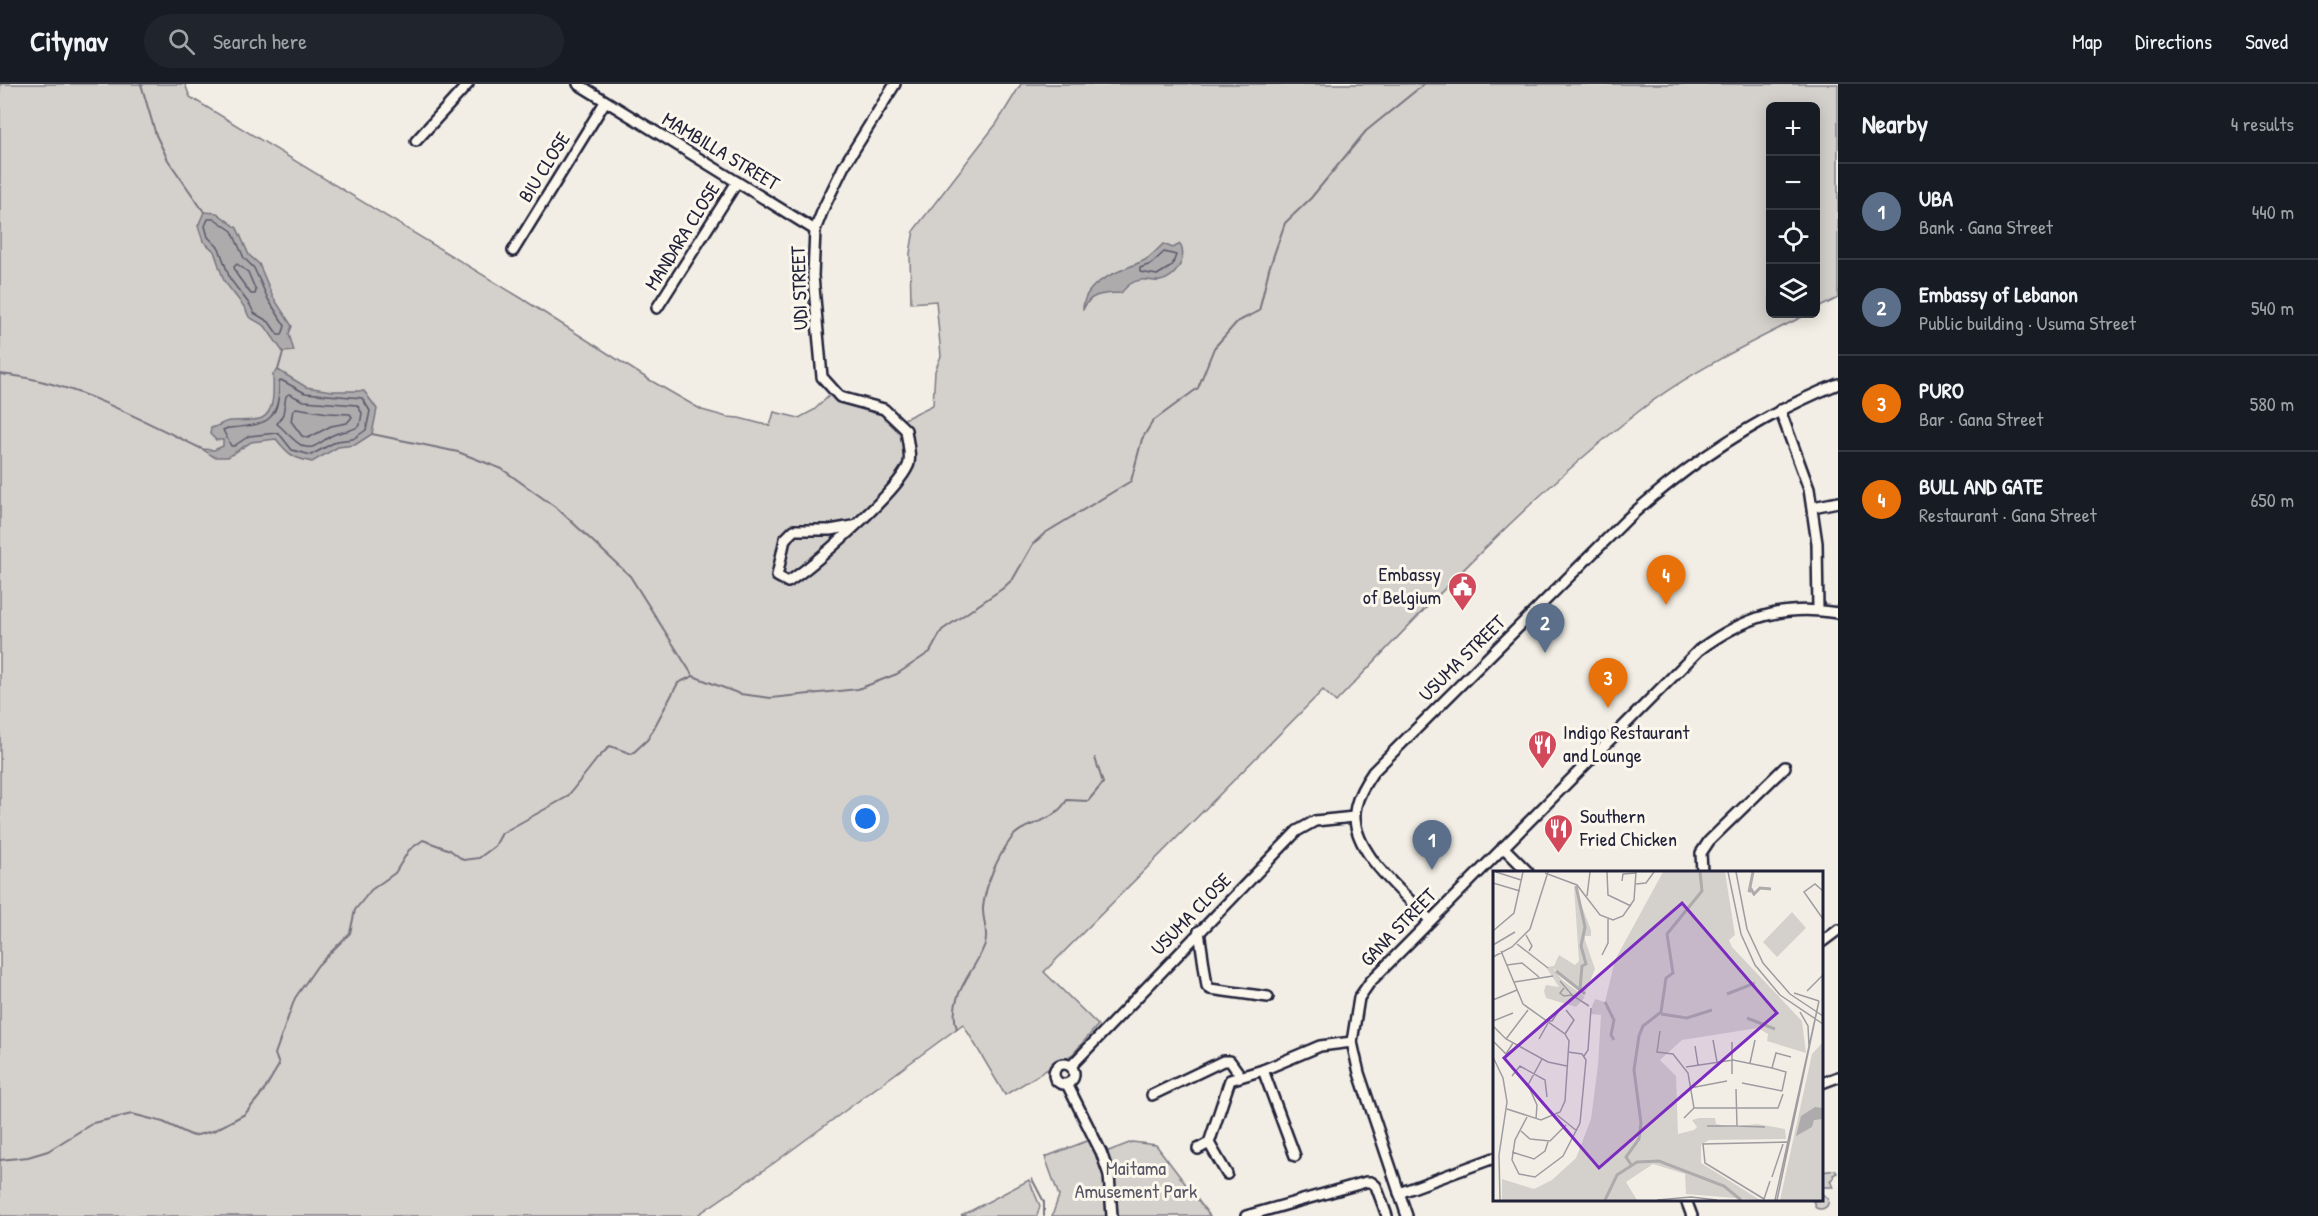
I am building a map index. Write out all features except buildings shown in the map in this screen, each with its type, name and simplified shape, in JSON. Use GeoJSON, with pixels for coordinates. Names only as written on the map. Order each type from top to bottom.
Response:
{"type":"FeatureCollection","features":[{"type":"Feature","properties":{"kind":"street"},"geometry":{"type":"LineString","coordinates":[[416,141],[468,84]]}},
{"type":"Feature","properties":{"kind":"street","name":"MAMBILLA STREET"},"geometry":{"type":"LineString","coordinates":[[578,84],[815,230]]}},
{"type":"Feature","properties":{"kind":"street","name":"UDI STREET"},"geometry":{"type":"LineString","coordinates":[[853,526],[896,484],[909,465],[906,430],[884,409],[840,397],[822,377],[813,276],[815,230],[840,173],[891,85]]}},
{"type":"Feature","properties":{"kind":"street","name":"BIU CLOSE"},"geometry":{"type":"LineString","coordinates":[[513,251],[605,102]]}},
{"type":"Feature","properties":{"kind":"street","name":"MANDARA CLOSE"},"geometry":{"type":"LineString","coordinates":[[657,308],[737,182]]}},
{"type":"Feature","properties":{"kind":"street","name":"USUMA STREET"},"geometry":{"type":"LineString","coordinates":[[1354,817],[1359,796],[1374,772],[1627,519],[1664,485],[1745,429],[1780,410],[1838,384]]}},
{"type":"Feature","properties":{"kind":"street"},"geometry":{"type":"LineString","coordinates":[[1780,410],[1806,479],[1813,507],[1817,543],[1818,610]]}},
{"type":"Feature","properties":{"kind":"street"},"geometry":{"type":"LineString","coordinates":[[1813,507],[1838,502]]}},
{"type":"Feature","properties":{"kind":"street"},"geometry":{"type":"LineString","coordinates":[[853,526],[788,582],[777,576],[785,539],[794,530],[830,530],[853,526]]}},
{"type":"Feature","properties":{"kind":"street","name":"GANA STREET"},"geometry":{"type":"LineString","coordinates":[[1407,1216],[1359,1073],[1352,1042],[1359,998],[1370,982],[1699,650],[1727,632],[1756,619],[1787,610],[1818,610],[1838,614]]}},
{"type":"Feature","properties":{"kind":"street"},"geometry":{"type":"LineString","coordinates":[[1702,871],[1701,852],[1709,841],[1785,767]]}},
{"type":"Feature","properties":{"kind":"street"},"geometry":{"type":"LineString","coordinates":[[1354,817],[1359,839],[1366,852],[1430,920]]}},
{"type":"Feature","properties":{"kind":"street","name":"USUMA CLOSE"},"geometry":{"type":"LineString","coordinates":[[1112,1216],[1109,1175],[1101,1152],[1067,1084],[1060,1083],[1054,1078],[1054,1071],[1058,1065],[1064,1063],[1071,1066],[1297,831],[1315,821],[1354,817]]}},
{"type":"Feature","properties":{"kind":"street"},"geometry":{"type":"LineString","coordinates":[[1503,847],[1526,871]]}},
{"type":"Feature","properties":{"kind":"street"},"geometry":{"type":"LineString","coordinates":[[1823,941],[1838,930]]}},
{"type":"Feature","properties":{"kind":"street"},"geometry":{"type":"LineString","coordinates":[[1199,931],[1207,986],[1210,989],[1268,997]]}},
{"type":"Feature","properties":{"kind":"street"},"geometry":{"type":"LineString","coordinates":[[1198,1149],[1209,1143],[1227,1083],[1240,1075],[1263,1070],[1320,1046],[1352,1042]]}},
{"type":"Feature","properties":{"kind":"street"},"geometry":{"type":"LineString","coordinates":[[1152,1095],[1223,1061],[1230,1061],[1240,1075]]}},
{"type":"Feature","properties":{"kind":"street"},"geometry":{"type":"LineString","coordinates":[[1067,1084],[1073,1080],[1075,1072],[1071,1066]]}},
{"type":"Feature","properties":{"kind":"street"},"geometry":{"type":"LineString","coordinates":[[1263,1070],[1295,1156]]}},
{"type":"Feature","properties":{"kind":"street"},"geometry":{"type":"LineString","coordinates":[[1823,1082],[1838,1077]]}},
{"type":"Feature","properties":{"kind":"street"},"geometry":{"type":"LineString","coordinates":[[1209,1143],[1227,1174]]}},
{"type":"Feature","properties":{"kind":"street"},"geometry":{"type":"LineString","coordinates":[[1399,1193],[1493,1158]]}},
{"type":"Feature","properties":{"kind":"street"},"geometry":{"type":"LineString","coordinates":[[1246,1216],[1371,1182],[1376,1186],[1387,1216]]}},
{"type":"Feature","properties":{"kind":"street"},"geometry":{"type":"LineString","coordinates":[[1686,1201],[1692,1216]]}},
{"type":"Feature","properties":{"kind":"green space"},"geometry":{"type":"Polygon","coordinates":[[[0,84],[185,84],[190,97],[521,298],[648,379],[702,410],[770,426],[774,412],[799,418],[814,410],[830,395],[844,404],[873,409],[894,424],[933,405],[935,371],[941,356],[936,301],[911,303],[910,253],[914,230],[997,123],[1021,84],[1838,84],[1838,298],[1820,307],[1820,102],[1766,102],[1766,318],[1800,318],[1677,384],[1597,445],[1482,551],[1336,702],[1323,690],[1044,972],[1098,1025],[1073,1054],[1005,1095],[963,1024],[774,1163],[696,1216],[0,1216],[0,84]]]}},
{"type":"Feature","properties":{"kind":"green space","name":"Maitama Amusement Park"},"geometry":{"type":"Polygon","coordinates":[[[1100,1136],[1106,1152],[1132,1142],[1156,1145],[1210,1216],[1052,1216],[1059,1196],[1045,1157],[1100,1136]]]}},
{"type":"Feature","properties":{"kind":"green space"},"geometry":{"type":"Polygon","coordinates":[[[1835,1170],[1837,1173],[1830,1181],[1833,1187],[1823,1187],[1823,1172],[1835,1170]]]}},
{"type":"Feature","properties":{"kind":"green space"},"geometry":{"type":"Polygon","coordinates":[[[1029,1180],[1040,1206],[1037,1216],[961,1216],[1029,1180]]]}},
{"type":"Feature","properties":{"kind":"green space"},"geometry":{"type":"Polygon","coordinates":[[[1823,1195],[1828,1198],[1824,1208],[1816,1208],[1813,1201],[1823,1201],[1823,1195]]]}},
{"type":"Feature","properties":{"kind":"water"},"geometry":{"type":"Polygon","coordinates":[[[204,212],[217,213],[237,228],[249,255],[259,264],[273,297],[292,326],[289,334],[294,351],[283,352],[265,326],[249,317],[245,308],[224,281],[214,251],[203,241],[198,226],[204,212]]]}},
{"type":"Feature","properties":{"kind":"water"},"geometry":{"type":"Polygon","coordinates":[[[1163,244],[1173,248],[1180,244],[1182,249],[1179,267],[1171,276],[1160,281],[1138,281],[1130,284],[1121,293],[1098,295],[1086,304],[1083,310],[1085,299],[1097,283],[1145,260],[1163,244]]]}},
{"type":"Feature","properties":{"kind":"water"},"geometry":{"type":"Polygon","coordinates":[[[278,370],[306,387],[332,391],[364,391],[377,409],[372,434],[355,445],[338,447],[312,462],[292,455],[276,439],[251,442],[228,457],[214,457],[202,449],[214,450],[223,446],[223,440],[216,440],[210,434],[211,428],[227,422],[254,420],[266,415],[272,404],[273,374],[278,370]]]}},
{"type":"Feature","properties":{"kind":"waterway"},"geometry":{"type":"LineString","coordinates":[[141,84],[156,135],[168,160],[204,212]]}},
{"type":"Feature","properties":{"kind":"waterway"},"geometry":{"type":"LineString","coordinates":[[0,1160],[28,1157],[48,1151],[93,1123],[132,1114],[163,1122],[193,1136],[213,1131],[245,1114],[263,1092],[279,1065],[275,1054],[295,998],[318,965],[350,933],[355,910],[371,890],[395,873],[409,850],[423,840],[450,850],[463,860],[479,858],[495,846],[502,833],[567,797],[610,746],[632,754],[648,739],[678,683],[693,676],[740,694],[771,698],[858,689],[897,674],[930,652],[942,630],[1013,579],[1033,544],[1045,533],[1131,481],[1142,439],[1153,421],[1198,388],[1214,348],[1237,322],[1259,311],[1269,269],[1285,223],[1311,198],[1366,131],[1424,84]]}},
{"type":"Feature","properties":{"kind":"waterway"},"geometry":{"type":"LineString","coordinates":[[278,370],[283,352]]}},
{"type":"Feature","properties":{"kind":"waterway"},"geometry":{"type":"LineString","coordinates":[[0,374],[53,384],[104,402],[202,449]]}},
{"type":"Feature","properties":{"kind":"waterway"},"geometry":{"type":"LineString","coordinates":[[372,434],[458,452],[502,469],[558,509],[630,576],[693,676]]}},
{"type":"Feature","properties":{"kind":"waterway"},"geometry":{"type":"LineString","coordinates":[[957,1029],[955,1006],[958,995],[985,944],[983,907],[989,880],[997,863],[1016,833],[1053,815],[1067,800],[1088,801],[1103,783],[1095,758]]}},
{"type":"Feature","properties":{"kind":"waterway"},"geometry":{"type":"LineString","coordinates":[[1032,1179],[1044,1202],[1044,1216]]}},
{"type":"Feature","properties":{"kind":"place","name":"BULL AND GATE"},"geometry":{"type":"Point","coordinates":[1666,605]}},
{"type":"Feature","properties":{"kind":"place","name":"Embassy of Belgium"},"geometry":{"type":"Point","coordinates":[1462,612]}},
{"type":"Feature","properties":{"kind":"place","name":"Embassy of Lebanon"},"geometry":{"type":"Point","coordinates":[1545,653]}},
{"type":"Feature","properties":{"kind":"place","name":"PURO"},"geometry":{"type":"Point","coordinates":[1608,708]}},
{"type":"Feature","properties":{"kind":"place","name":"Indigo Restaurant and Lounge"},"geometry":{"type":"Point","coordinates":[1542,770]}},
{"type":"Feature","properties":{"kind":"place","name":"Southern Fried Chicken"},"geometry":{"type":"Point","coordinates":[1559,854]}},
{"type":"Feature","properties":{"kind":"place","name":"UBA"},"geometry":{"type":"Point","coordinates":[1432,870]}}]}
